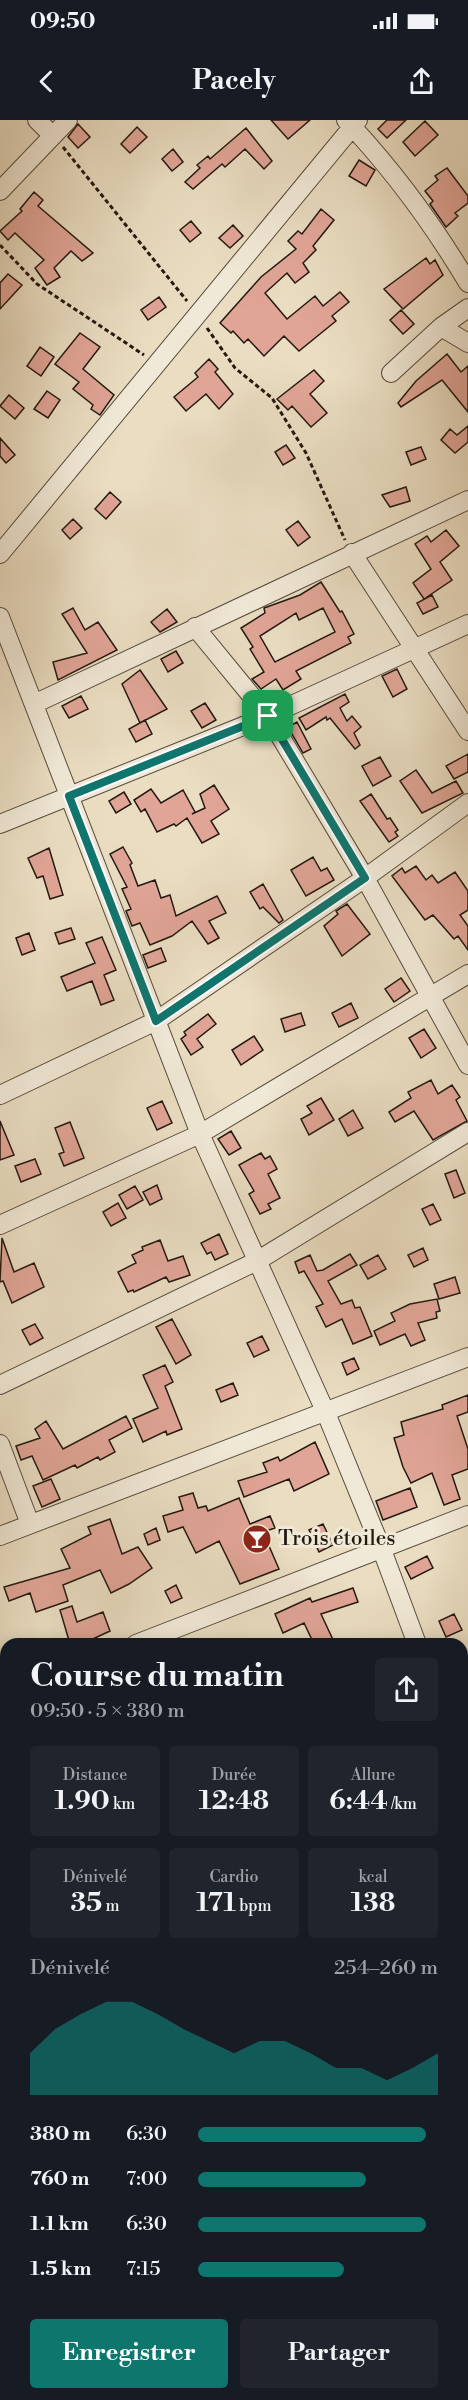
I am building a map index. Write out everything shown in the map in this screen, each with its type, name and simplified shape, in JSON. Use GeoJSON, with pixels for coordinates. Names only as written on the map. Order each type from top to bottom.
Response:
{"type":"FeatureCollection","features":[{"type":"Feature","properties":{"kind":"street"},"geometry":{"type":"LineString","coordinates":[[38,120],[53,136]]}},
{"type":"Feature","properties":{"kind":"street"},"geometry":{"type":"LineString","coordinates":[[0,191],[68,120]]}},
{"type":"Feature","properties":{"kind":"street"},"geometry":{"type":"LineString","coordinates":[[0,554],[158,365],[352,122],[421,210],[468,283]]}},
{"type":"Feature","properties":{"kind":"street"},"geometry":{"type":"LineString","coordinates":[[391,373],[441,327],[468,308]]}},
{"type":"Feature","properties":{"kind":"street"},"geometry":{"type":"LineString","coordinates":[[441,327],[468,343]]}},
{"type":"Feature","properties":{"kind":"street"},"geometry":{"type":"LineString","coordinates":[[34,704],[468,500]]}},
{"type":"Feature","properties":{"kind":"street"},"geometry":{"type":"LineString","coordinates":[[352,553],[468,731]]}},
{"type":"Feature","properties":{"kind":"street"},"geometry":{"type":"LineString","coordinates":[[0,617],[200,1134],[326,1413],[382,1550],[415,1638]]}},
{"type":"Feature","properties":{"kind":"street"},"geometry":{"type":"LineString","coordinates":[[0,824],[268,716],[468,624]]}},
{"type":"Feature","properties":{"kind":"street"},"geometry":{"type":"LineString","coordinates":[[195,627],[268,716],[365,878],[433,997],[468,1065]]}},
{"type":"Feature","properties":{"kind":"street"},"geometry":{"type":"LineString","coordinates":[[0,1095],[156,1021],[365,878],[468,803]]}},
{"type":"Feature","properties":{"kind":"street"},"geometry":{"type":"LineString","coordinates":[[0,1226],[200,1134],[433,997],[468,974]]}},
{"type":"Feature","properties":{"kind":"street"},"geometry":{"type":"LineString","coordinates":[[0,1385],[257,1261],[468,1132]]}},
{"type":"Feature","properties":{"kind":"street"},"geometry":{"type":"LineString","coordinates":[[0,1536],[468,1357]]}},
{"type":"Feature","properties":{"kind":"street"},"geometry":{"type":"LineString","coordinates":[[0,1444],[30,1524]]}},
{"type":"Feature","properties":{"kind":"street"},"geometry":{"type":"LineString","coordinates":[[152,1638],[468,1515]]}},
{"type":"Feature","properties":{"kind":"path"},"geometry":{"type":"LineString","coordinates":[[53,136],[198,315],[235,368],[272,398],[306,453],[330,512],[352,553]]}},
{"type":"Feature","properties":{"kind":"path"},"geometry":{"type":"LineString","coordinates":[[0,245],[37,284],[158,365]]}},
{"type":"Feature","properties":{"kind":"building"},"geometry":{"type":"Polygon","coordinates":[[[271,120],[310,120],[288,139],[271,120]]]}},
{"type":"Feature","properties":{"kind":"building"},"geometry":{"type":"Polygon","coordinates":[[[387,120],[406,120],[387,138],[378,129],[387,120]]]}},
{"type":"Feature","properties":{"kind":"building"},"geometry":{"type":"Polygon","coordinates":[[[425,121],[438,135],[415,156],[403,142],[425,121]]]}},
{"type":"Feature","properties":{"kind":"building"},"geometry":{"type":"Polygon","coordinates":[[[78,124],[90,137],[78,148],[68,137],[78,124]]]}},
{"type":"Feature","properties":{"kind":"building"},"geometry":{"type":"Polygon","coordinates":[[[137,127],[147,137],[130,153],[121,144],[137,127]]]}},
{"type":"Feature","properties":{"kind":"building"},"geometry":{"type":"Polygon","coordinates":[[[246,128],[272,161],[264,169],[245,149],[225,167],[222,164],[193,189],[185,182],[200,168],[197,165],[208,156],[210,159],[246,128]]]}},
{"type":"Feature","properties":{"kind":"building"},"geometry":{"type":"Polygon","coordinates":[[[173,149],[183,162],[172,171],[162,159],[173,149]]]}},
{"type":"Feature","properties":{"kind":"building"},"geometry":{"type":"Polygon","coordinates":[[[359,160],[375,170],[366,186],[349,176],[359,160]]]}},
{"type":"Feature","properties":{"kind":"building"},"geometry":{"type":"Polygon","coordinates":[[[447,168],[468,196],[468,203],[455,213],[458,216],[446,227],[430,204],[433,201],[425,191],[438,180],[435,176],[447,168]]]}},
{"type":"Feature","properties":{"kind":"building"},"geometry":{"type":"Polygon","coordinates":[[[34,192],[43,200],[38,206],[93,253],[82,261],[71,251],[54,268],[60,277],[47,285],[35,268],[44,260],[15,233],[8,240],[0,231],[22,211],[20,209],[34,192]]]}},
{"type":"Feature","properties":{"kind":"building"},"geometry":{"type":"Polygon","coordinates":[[[321,209],[334,220],[313,246],[316,250],[303,263],[309,272],[295,283],[287,273],[265,293],[287,319],[315,296],[323,306],[340,292],[349,302],[332,316],[336,321],[299,351],[284,336],[264,356],[248,339],[244,343],[233,331],[231,333],[220,323],[261,277],[296,249],[288,241],[298,231],[302,234],[321,209]]]}},
{"type":"Feature","properties":{"kind":"building"},"geometry":{"type":"Polygon","coordinates":[[[191,221],[201,233],[190,242],[180,230],[191,221]]]}},
{"type":"Feature","properties":{"kind":"building"},"geometry":{"type":"Polygon","coordinates":[[[233,225],[243,236],[230,248],[219,238],[233,225]]]}},
{"type":"Feature","properties":{"kind":"building"},"geometry":{"type":"Polygon","coordinates":[[[426,258],[430,264],[435,260],[443,275],[403,309],[384,289],[426,258]]]}},
{"type":"Feature","properties":{"kind":"building"},"geometry":{"type":"Polygon","coordinates":[[[8,274],[22,285],[0,309],[0,283],[8,274]]]}},
{"type":"Feature","properties":{"kind":"building"},"geometry":{"type":"Polygon","coordinates":[[[159,297],[166,307],[148,320],[141,310],[159,297]]]}},
{"type":"Feature","properties":{"kind":"building"},"geometry":{"type":"Polygon","coordinates":[[[401,310],[414,324],[403,334],[390,320],[401,310]]]}},
{"type":"Feature","properties":{"kind":"building"},"geometry":{"type":"Polygon","coordinates":[[[80,333],[100,347],[83,369],[114,395],[100,415],[91,409],[93,405],[73,389],[79,382],[55,364],[80,333]]]}},
{"type":"Feature","properties":{"kind":"building"},"geometry":{"type":"Polygon","coordinates":[[[40,347],[54,357],[41,376],[27,366],[40,347]]]}},
{"type":"Feature","properties":{"kind":"building"},"geometry":{"type":"Polygon","coordinates":[[[447,354],[461,372],[468,366],[468,412],[442,380],[401,407],[398,403],[416,381],[447,354]]]}},
{"type":"Feature","properties":{"kind":"building"},"geometry":{"type":"Polygon","coordinates":[[[209,359],[218,369],[215,372],[233,394],[219,409],[206,394],[186,411],[174,397],[198,377],[195,373],[209,359]]]}},
{"type":"Feature","properties":{"kind":"building"},"geometry":{"type":"Polygon","coordinates":[[[314,370],[324,381],[310,394],[327,413],[311,427],[292,406],[288,410],[277,399],[314,370]]]}},
{"type":"Feature","properties":{"kind":"building"},"geometry":{"type":"Polygon","coordinates":[[[47,391],[60,400],[48,418],[34,409],[47,391]]]}},
{"type":"Feature","properties":{"kind":"building"},"geometry":{"type":"Polygon","coordinates":[[[9,395],[24,408],[15,419],[0,406],[9,395]]]}},
{"type":"Feature","properties":{"kind":"building"},"geometry":{"type":"Polygon","coordinates":[[[468,426],[468,442],[455,453],[441,440],[450,429],[457,435],[468,426]]]}},
{"type":"Feature","properties":{"kind":"building"},"geometry":{"type":"Polygon","coordinates":[[[0,438],[15,455],[6,463],[0,456],[0,438]]]}},
{"type":"Feature","properties":{"kind":"building"},"geometry":{"type":"Polygon","coordinates":[[[286,445],[295,458],[283,465],[275,452],[286,445]]]}},
{"type":"Feature","properties":{"kind":"building"},"geometry":{"type":"Polygon","coordinates":[[[421,447],[426,459],[411,465],[406,452],[421,447]]]}},
{"type":"Feature","properties":{"kind":"building"},"geometry":{"type":"Polygon","coordinates":[[[406,487],[410,501],[390,507],[382,495],[406,487]]]}},
{"type":"Feature","properties":{"kind":"building"},"geometry":{"type":"Polygon","coordinates":[[[110,492],[121,502],[106,519],[95,509],[110,492]]]}},
{"type":"Feature","properties":{"kind":"building"},"geometry":{"type":"Polygon","coordinates":[[[73,519],[82,528],[70,539],[62,530],[73,519]]]}},
{"type":"Feature","properties":{"kind":"building"},"geometry":{"type":"Polygon","coordinates":[[[298,521],[310,537],[298,546],[286,530],[298,521]]]}},
{"type":"Feature","properties":{"kind":"building"},"geometry":{"type":"Polygon","coordinates":[[[446,530],[459,546],[440,562],[452,580],[424,599],[413,583],[431,569],[415,544],[427,536],[431,542],[446,530]]]}},
{"type":"Feature","properties":{"kind":"building"},"geometry":{"type":"Polygon","coordinates":[[[321,582],[340,612],[342,611],[354,634],[348,637],[351,643],[296,671],[301,679],[283,690],[276,679],[261,689],[252,679],[264,672],[250,649],[253,647],[241,628],[265,613],[264,608],[300,595],[321,582]],[[323,608],[299,620],[296,613],[260,636],[275,662],[335,632],[323,608]]]}},
{"type":"Feature","properties":{"kind":"building"},"geometry":{"type":"Polygon","coordinates":[[[432,595],[438,607],[423,614],[417,603],[432,595]]]}},
{"type":"Feature","properties":{"kind":"building"},"geometry":{"type":"Polygon","coordinates":[[[73,608],[85,630],[98,622],[117,650],[58,680],[53,662],[87,653],[62,614],[73,608]]]}},
{"type":"Feature","properties":{"kind":"building"},"geometry":{"type":"Polygon","coordinates":[[[167,609],[177,622],[160,632],[151,622],[167,609]]]}},
{"type":"Feature","properties":{"kind":"building"},"geometry":{"type":"Polygon","coordinates":[[[176,651],[183,663],[168,672],[161,659],[176,651]]]}},
{"type":"Feature","properties":{"kind":"building"},"geometry":{"type":"Polygon","coordinates":[[[397,669],[407,689],[393,697],[382,676],[397,669]]]}},
{"type":"Feature","properties":{"kind":"building"},"geometry":{"type":"Polygon","coordinates":[[[140,670],[167,709],[140,723],[122,684],[140,670]]]}},
{"type":"Feature","properties":{"kind":"building"},"geometry":{"type":"Polygon","coordinates":[[[345,694],[349,702],[340,708],[347,721],[352,716],[361,727],[354,733],[360,745],[355,749],[330,718],[327,720],[326,717],[306,730],[299,718],[345,694]]]}},
{"type":"Feature","properties":{"kind":"building"},"geometry":{"type":"Polygon","coordinates":[[[81,696],[88,709],[69,718],[62,706],[81,696]]]}},
{"type":"Feature","properties":{"kind":"building"},"geometry":{"type":"Polygon","coordinates":[[[205,703],[216,720],[202,728],[191,711],[205,703]]]}},
{"type":"Feature","properties":{"kind":"building"},"geometry":{"type":"Polygon","coordinates":[[[145,720],[152,734],[136,742],[129,729],[145,720]]]}},
{"type":"Feature","properties":{"kind":"building"},"geometry":{"type":"Polygon","coordinates":[[[297,722],[311,749],[303,753],[288,727],[297,722]]]}},
{"type":"Feature","properties":{"kind":"building"},"geometry":{"type":"Polygon","coordinates":[[[468,754],[468,772],[454,779],[446,766],[468,754]]]}},
{"type":"Feature","properties":{"kind":"building"},"geometry":{"type":"Polygon","coordinates":[[[380,757],[391,776],[373,786],[362,766],[380,757]]]}},
{"type":"Feature","properties":{"kind":"building"},"geometry":{"type":"Polygon","coordinates":[[[416,770],[432,793],[456,781],[463,793],[422,813],[400,781],[416,770]]]}},
{"type":"Feature","properties":{"kind":"building"},"geometry":{"type":"Polygon","coordinates":[[[214,785],[229,809],[211,821],[219,834],[202,843],[187,818],[176,826],[174,824],[157,832],[145,809],[141,812],[134,800],[151,789],[161,803],[183,790],[195,812],[192,814],[205,808],[200,794],[214,785]]]}},
{"type":"Feature","properties":{"kind":"building"},"geometry":{"type":"Polygon","coordinates":[[[124,792],[131,804],[116,813],[109,801],[124,792]]]}},
{"type":"Feature","properties":{"kind":"building"},"geometry":{"type":"Polygon","coordinates":[[[371,794],[387,819],[390,818],[398,830],[395,832],[398,836],[389,842],[360,801],[371,794]]]}},
{"type":"Feature","properties":{"kind":"building"},"geometry":{"type":"Polygon","coordinates":[[[123,847],[132,863],[130,865],[138,886],[155,880],[161,898],[170,895],[176,916],[217,896],[226,913],[209,921],[219,938],[208,944],[192,921],[172,936],[150,945],[140,923],[132,926],[126,911],[131,909],[122,889],[127,887],[110,854],[123,847]]]}},
{"type":"Feature","properties":{"kind":"building"},"geometry":{"type":"Polygon","coordinates":[[[49,848],[63,895],[50,899],[43,876],[37,878],[28,858],[49,848]]]}},
{"type":"Feature","properties":{"kind":"building"},"geometry":{"type":"Polygon","coordinates":[[[313,857],[321,871],[327,868],[334,880],[306,896],[291,870],[313,857]]]}},
{"type":"Feature","properties":{"kind":"building"},"geometry":{"type":"Polygon","coordinates":[[[416,866],[426,880],[432,875],[438,883],[455,872],[468,891],[468,910],[460,915],[468,926],[468,950],[458,936],[454,939],[433,915],[425,920],[392,876],[402,868],[405,873],[416,866]]]}},
{"type":"Feature","properties":{"kind":"building"},"geometry":{"type":"Polygon","coordinates":[[[263,884],[283,920],[279,923],[263,907],[260,909],[250,892],[263,884]]]}},
{"type":"Feature","properties":{"kind":"building"},"geometry":{"type":"Polygon","coordinates":[[[347,904],[370,934],[342,956],[324,926],[338,914],[336,911],[347,904]]]}},
{"type":"Feature","properties":{"kind":"building"},"geometry":{"type":"Polygon","coordinates":[[[71,928],[75,939],[59,944],[55,933],[71,928]]]}},
{"type":"Feature","properties":{"kind":"building"},"geometry":{"type":"Polygon","coordinates":[[[29,933],[35,950],[22,955],[16,938],[29,933]]]}},
{"type":"Feature","properties":{"kind":"building"},"geometry":{"type":"Polygon","coordinates":[[[102,937],[116,970],[104,975],[114,1000],[101,1005],[92,981],[67,991],[61,977],[95,963],[86,943],[102,937]]]}},
{"type":"Feature","properties":{"kind":"building"},"geometry":{"type":"Polygon","coordinates":[[[161,948],[166,961],[148,968],[143,955],[161,948]]]}},
{"type":"Feature","properties":{"kind":"building"},"geometry":{"type":"Polygon","coordinates":[[[401,978],[410,991],[394,1002],[385,989],[401,978]]]}},
{"type":"Feature","properties":{"kind":"building"},"geometry":{"type":"Polygon","coordinates":[[[351,1003],[358,1018],[339,1027],[332,1013],[351,1003]]]}},
{"type":"Feature","properties":{"kind":"building"},"geometry":{"type":"Polygon","coordinates":[[[301,1013],[305,1025],[285,1032],[281,1019],[301,1013]]]}},
{"type":"Feature","properties":{"kind":"building"},"geometry":{"type":"Polygon","coordinates":[[[208,1014],[216,1024],[197,1039],[203,1047],[191,1055],[181,1039],[186,1035],[184,1032],[208,1014]]]}},
{"type":"Feature","properties":{"kind":"building"},"geometry":{"type":"Polygon","coordinates":[[[424,1029],[436,1048],[421,1058],[409,1038],[424,1029]]]}},
{"type":"Feature","properties":{"kind":"building"},"geometry":{"type":"Polygon","coordinates":[[[254,1036],[263,1050],[241,1065],[232,1050],[254,1036]]]}},
{"type":"Feature","properties":{"kind":"building"},"geometry":{"type":"Polygon","coordinates":[[[431,1080],[438,1094],[452,1085],[460,1097],[456,1100],[467,1121],[433,1140],[414,1111],[395,1122],[389,1112],[411,1098],[408,1092],[431,1080]]]}},
{"type":"Feature","properties":{"kind":"building"},"geometry":{"type":"Polygon","coordinates":[[[321,1098],[334,1120],[309,1135],[301,1119],[312,1113],[307,1106],[321,1098]]]}},
{"type":"Feature","properties":{"kind":"building"},"geometry":{"type":"Polygon","coordinates":[[[162,1101],[172,1123],[157,1130],[147,1108],[162,1101]]]}},
{"type":"Feature","properties":{"kind":"building"},"geometry":{"type":"Polygon","coordinates":[[[353,1110],[363,1128],[348,1136],[339,1119],[353,1110]]]}},
{"type":"Feature","properties":{"kind":"building"},"geometry":{"type":"Polygon","coordinates":[[[0,1121],[14,1155],[0,1160],[0,1121]]]}},
{"type":"Feature","properties":{"kind":"building"},"geometry":{"type":"Polygon","coordinates":[[[70,1122],[84,1158],[64,1166],[59,1154],[64,1152],[55,1128],[70,1122]]]}},
{"type":"Feature","properties":{"kind":"building"},"geometry":{"type":"Polygon","coordinates":[[[231,1131],[241,1148],[229,1155],[218,1139],[231,1131]]]}},
{"type":"Feature","properties":{"kind":"building"},"geometry":{"type":"Polygon","coordinates":[[[261,1153],[265,1159],[270,1156],[277,1169],[268,1174],[280,1198],[268,1204],[271,1209],[260,1214],[249,1194],[254,1191],[239,1165],[261,1153]]]}},
{"type":"Feature","properties":{"kind":"building"},"geometry":{"type":"Polygon","coordinates":[[[35,1159],[41,1174],[21,1182],[15,1166],[35,1159]]]}},
{"type":"Feature","properties":{"kind":"building"},"geometry":{"type":"Polygon","coordinates":[[[456,1170],[465,1193],[454,1198],[445,1174],[456,1170]]]}},
{"type":"Feature","properties":{"kind":"building"},"geometry":{"type":"Polygon","coordinates":[[[157,1185],[162,1199],[150,1205],[143,1192],[157,1185]]]}},
{"type":"Feature","properties":{"kind":"building"},"geometry":{"type":"Polygon","coordinates":[[[135,1186],[143,1200],[127,1209],[119,1195],[135,1186]]]}},
{"type":"Feature","properties":{"kind":"building"},"geometry":{"type":"Polygon","coordinates":[[[118,1203],[126,1218],[111,1226],[103,1212],[118,1203]]]}},
{"type":"Feature","properties":{"kind":"building"},"geometry":{"type":"Polygon","coordinates":[[[433,1204],[441,1220],[430,1225],[422,1209],[433,1204]]]}},
{"type":"Feature","properties":{"kind":"building"},"geometry":{"type":"Polygon","coordinates":[[[219,1234],[228,1254],[215,1260],[211,1252],[207,1254],[201,1243],[219,1234]]]}},
{"type":"Feature","properties":{"kind":"building"},"geometry":{"type":"Polygon","coordinates":[[[2,1238],[14,1272],[34,1263],[44,1287],[12,1303],[3,1281],[0,1282],[2,1238]]]}},
{"type":"Feature","properties":{"kind":"building"},"geometry":{"type":"Polygon","coordinates":[[[160,1240],[168,1261],[183,1256],[190,1275],[169,1282],[166,1277],[134,1292],[133,1290],[128,1292],[118,1272],[136,1263],[132,1255],[143,1250],[142,1247],[160,1240]]]}},
{"type":"Feature","properties":{"kind":"building"},"geometry":{"type":"Polygon","coordinates":[[[423,1248],[428,1260],[414,1267],[408,1255],[423,1248]]]}},
{"type":"Feature","properties":{"kind":"building"},"geometry":{"type":"Polygon","coordinates":[[[350,1254],[357,1265],[328,1281],[341,1304],[352,1300],[355,1308],[360,1307],[372,1336],[353,1344],[342,1319],[326,1327],[316,1307],[323,1304],[304,1271],[299,1273],[295,1262],[310,1255],[317,1271],[323,1270],[350,1254]]]}},
{"type":"Feature","properties":{"kind":"building"},"geometry":{"type":"Polygon","coordinates":[[[378,1255],[386,1269],[368,1279],[360,1265],[378,1255]]]}},
{"type":"Feature","properties":{"kind":"building"},"geometry":{"type":"Polygon","coordinates":[[[455,1277],[460,1293],[439,1299],[434,1284],[455,1277]]]}},
{"type":"Feature","properties":{"kind":"building"},"geometry":{"type":"Polygon","coordinates":[[[437,1299],[440,1311],[436,1312],[437,1318],[418,1323],[425,1340],[411,1346],[405,1334],[380,1345],[374,1331],[395,1321],[391,1313],[410,1304],[437,1299]]]}},
{"type":"Feature","properties":{"kind":"building"},"geometry":{"type":"Polygon","coordinates":[[[172,1319],[191,1355],[176,1364],[156,1327],[172,1319]]]}},
{"type":"Feature","properties":{"kind":"building"},"geometry":{"type":"Polygon","coordinates":[[[35,1324],[43,1338],[30,1345],[22,1330],[35,1324]]]}},
{"type":"Feature","properties":{"kind":"building"},"geometry":{"type":"Polygon","coordinates":[[[262,1336],[269,1350],[254,1357],[247,1343],[262,1336]]]}},
{"type":"Feature","properties":{"kind":"building"},"geometry":{"type":"Polygon","coordinates":[[[354,1358],[359,1369],[347,1375],[342,1363],[354,1358]]]}},
{"type":"Feature","properties":{"kind":"building"},"geometry":{"type":"Polygon","coordinates":[[[165,1365],[173,1382],[165,1386],[182,1429],[167,1435],[166,1431],[143,1442],[133,1419],[158,1408],[143,1375],[165,1365]]]}},
{"type":"Feature","properties":{"kind":"building"},"geometry":{"type":"Polygon","coordinates":[[[233,1383],[238,1395],[221,1402],[216,1390],[233,1383]]]}},
{"type":"Feature","properties":{"kind":"building"},"geometry":{"type":"Polygon","coordinates":[[[468,1395],[468,1412],[457,1416],[468,1449],[468,1469],[452,1475],[460,1499],[444,1505],[432,1473],[411,1483],[403,1467],[394,1438],[404,1435],[401,1422],[443,1409],[442,1405],[468,1395]]]}},
{"type":"Feature","properties":{"kind":"building"},"geometry":{"type":"Polygon","coordinates":[[[126,1416],[132,1428],[109,1440],[115,1452],[100,1460],[98,1457],[77,1468],[75,1465],[43,1480],[32,1456],[21,1460],[16,1446],[40,1438],[35,1429],[46,1421],[63,1449],[126,1416]]]}},
{"type":"Feature","properties":{"kind":"building"},"geometry":{"type":"Polygon","coordinates":[[[315,1442],[329,1474],[294,1491],[289,1479],[244,1497],[238,1481],[267,1472],[263,1463],[278,1457],[280,1461],[315,1442]]]}},
{"type":"Feature","properties":{"kind":"building"},"geometry":{"type":"Polygon","coordinates":[[[51,1479],[60,1499],[42,1507],[33,1486],[51,1479]]]}},
{"type":"Feature","properties":{"kind":"building"},"geometry":{"type":"Polygon","coordinates":[[[410,1488],[417,1507],[383,1520],[376,1501],[410,1488]]]}},
{"type":"Feature","properties":{"kind":"building"},"geometry":{"type":"Polygon","coordinates":[[[193,1493],[198,1508],[206,1506],[208,1511],[239,1498],[250,1524],[270,1516],[275,1528],[263,1532],[279,1569],[240,1584],[219,1541],[196,1553],[183,1527],[168,1532],[163,1516],[183,1510],[179,1497],[193,1493]]]}},
{"type":"Feature","properties":{"kind":"building"},"geometry":{"type":"Polygon","coordinates":[[[110,1519],[122,1554],[138,1547],[152,1568],[111,1593],[100,1570],[63,1585],[68,1601],[36,1612],[30,1593],[9,1601],[4,1587],[70,1568],[61,1549],[91,1534],[88,1527],[110,1519]]]}},
{"type":"Feature","properties":{"kind":"building"},"geometry":{"type":"Polygon","coordinates":[[[323,1524],[333,1545],[319,1552],[309,1530],[323,1524]]]}},
{"type":"Feature","properties":{"kind":"building"},"geometry":{"type":"Polygon","coordinates":[[[156,1528],[160,1540],[148,1545],[144,1534],[156,1528]]]}},
{"type":"Feature","properties":{"kind":"building"},"geometry":{"type":"Polygon","coordinates":[[[427,1556],[433,1568],[411,1579],[405,1567],[427,1556]]]}},
{"type":"Feature","properties":{"kind":"building"},"geometry":{"type":"Polygon","coordinates":[[[176,1585],[182,1598],[171,1603],[165,1591],[176,1585]]]}},
{"type":"Feature","properties":{"kind":"building"},"geometry":{"type":"Polygon","coordinates":[[[353,1588],[358,1602],[321,1614],[332,1638],[311,1638],[304,1623],[283,1633],[275,1614],[310,1598],[312,1602],[353,1588]]]}},
{"type":"Feature","properties":{"kind":"building"},"geometry":{"type":"Polygon","coordinates":[[[72,1606],[77,1622],[103,1612],[110,1631],[95,1638],[68,1638],[60,1610],[72,1606]]]}},
{"type":"Feature","properties":{"kind":"building"},"geometry":{"type":"Polygon","coordinates":[[[454,1614],[462,1630],[446,1637],[439,1621],[454,1614]]]}},
{"type":"Feature","properties":{"kind":"place","name":"Trois étoiles"},"geometry":{"type":"Point","coordinates":[257,1539]}},
{"type":"Feature","properties":{"kind":"route"},"geometry":{"type":"LineString","coordinates":[[268,716],[365,878],[156,1021],[69,796],[268,716]]}}]}
